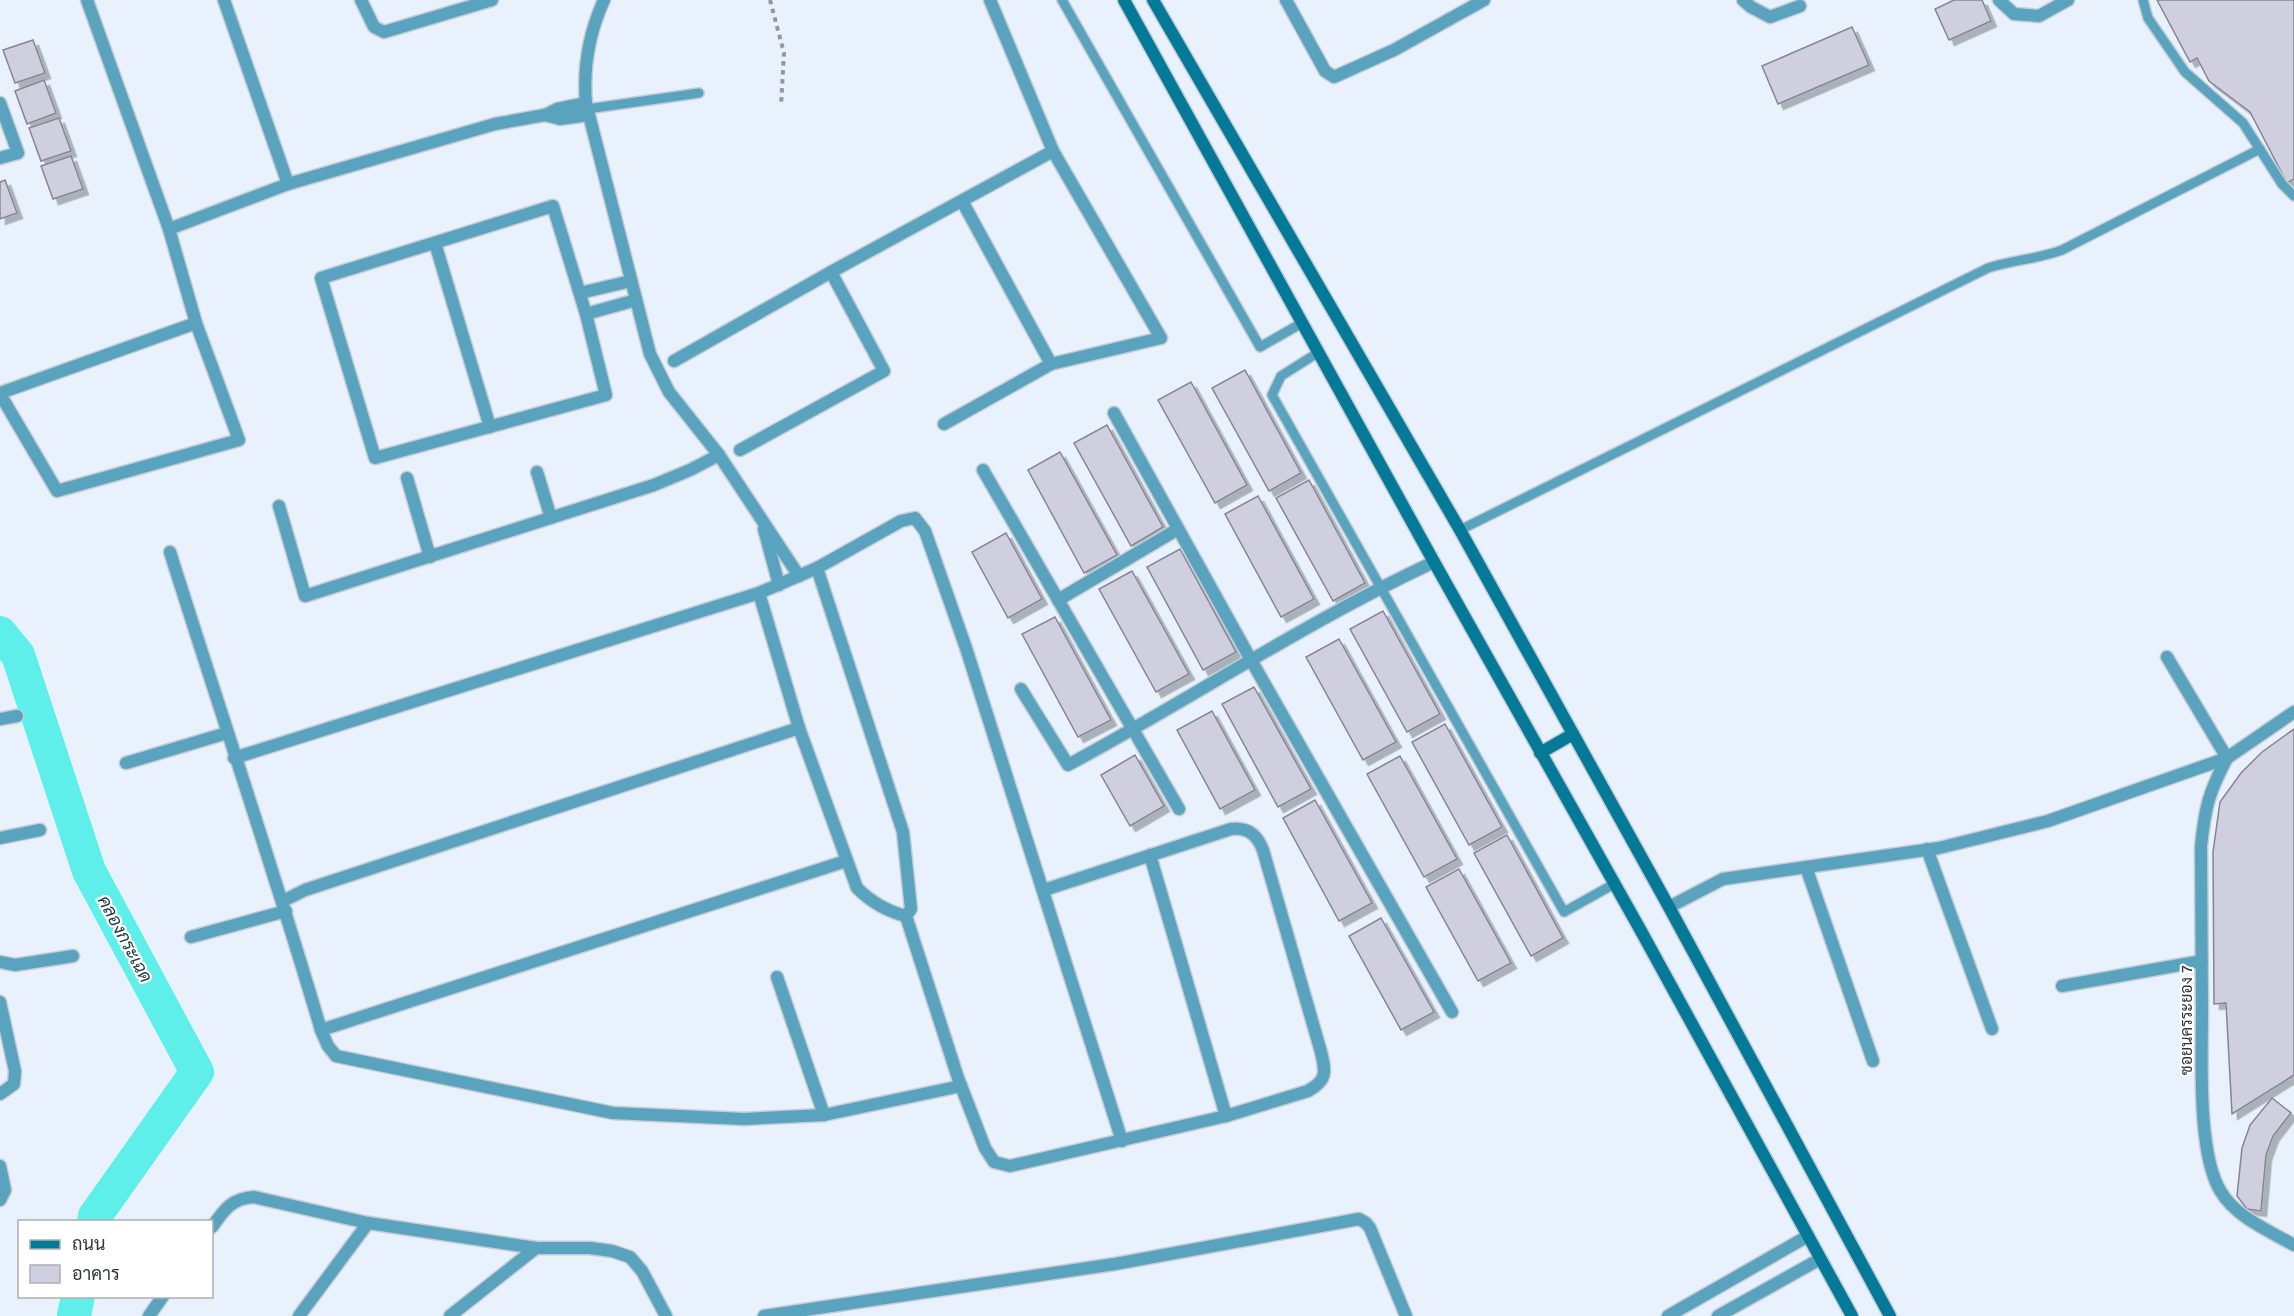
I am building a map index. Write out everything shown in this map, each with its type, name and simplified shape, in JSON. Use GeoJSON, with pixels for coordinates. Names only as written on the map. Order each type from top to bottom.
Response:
{"type":"FeatureCollection","features":[{"type":"Feature","properties":{"kind":"street"},"geometry":{"type":"LineString","coordinates":[[87,0],[169,229],[196,323],[239,440],[57,491],[0,393],[196,323]]}},
{"type":"Feature","properties":{"kind":"street"},"geometry":{"type":"LineString","coordinates":[[224,0],[288,184]]}},
{"type":"Feature","properties":{"kind":"street"},"geometry":{"type":"LineString","coordinates":[[362,0],[374,27],[384,32],[492,0]]}},
{"type":"Feature","properties":{"kind":"street"},"geometry":{"type":"LineString","coordinates":[[604,0],[589,46],[584,79],[587,109],[644,336],[658,371],[684,414],[718,455],[800,576]]}},
{"type":"Feature","properties":{"kind":"street"},"geometry":{"type":"LineString","coordinates":[[944,424],[1051,364],[1161,339],[1053,151],[990,0]]}},
{"type":"Feature","properties":{"kind":"street"},"geometry":{"type":"LineString","coordinates":[[1124,0],[1852,1316]]}},
{"type":"Feature","properties":{"kind":"street"},"geometry":{"type":"LineString","coordinates":[[1153,0],[1460,530],[1669,907],[1890,1316]]}},
{"type":"Feature","properties":{"kind":"street"},"geometry":{"type":"LineString","coordinates":[[1286,0],[1325,71],[1334,77],[1394,50],[1484,0]]}},
{"type":"Feature","properties":{"kind":"street"},"geometry":{"type":"LineString","coordinates":[[1743,0],[1751,8],[1770,16],[1800,6]]}},
{"type":"Feature","properties":{"kind":"street"},"geometry":{"type":"LineString","coordinates":[[1999,0],[2014,14],[2039,16],[2068,0]]}},
{"type":"Feature","properties":{"kind":"street"},"geometry":{"type":"LineString","coordinates":[[0,103],[18,153],[0,158]]}},
{"type":"Feature","properties":{"kind":"street"},"geometry":{"type":"LineString","coordinates":[[169,229],[288,184],[495,124],[545,115],[558,109],[587,109]]}},
{"type":"Feature","properties":{"kind":"street"},"geometry":{"type":"LineString","coordinates":[[674,361],[1053,151]]}},
{"type":"Feature","properties":{"kind":"street"},"geometry":{"type":"LineString","coordinates":[[962,201],[1051,364]]}},
{"type":"Feature","properties":{"kind":"street"},"geometry":{"type":"LineString","coordinates":[[553,206],[586,314],[606,395],[375,458],[321,278],[435,243],[553,206]]}},
{"type":"Feature","properties":{"kind":"street"},"geometry":{"type":"LineString","coordinates":[[435,243],[490,427]]}},
{"type":"Feature","properties":{"kind":"street"},"geometry":{"type":"LineString","coordinates":[[740,450],[884,371],[831,272]]}},
{"type":"Feature","properties":{"kind":"street"},"geometry":{"type":"LineString","coordinates":[[580,293],[631,281]]}},
{"type":"Feature","properties":{"kind":"street"},"geometry":{"type":"LineString","coordinates":[[586,314],[636,300]]}},
{"type":"Feature","properties":{"kind":"street"},"geometry":{"type":"LineString","coordinates":[[1114,412],[1251,660],[1452,1012]]}},
{"type":"Feature","properties":{"kind":"street"},"geometry":{"type":"LineString","coordinates":[[279,506],[305,596],[654,485],[718,455]]}},
{"type":"Feature","properties":{"kind":"street"},"geometry":{"type":"LineString","coordinates":[[983,470],[1179,809]]}},
{"type":"Feature","properties":{"kind":"street"},"geometry":{"type":"LineString","coordinates":[[537,472],[551,518]]}},
{"type":"Feature","properties":{"kind":"street"},"geometry":{"type":"LineString","coordinates":[[407,478],[430,557]]}},
{"type":"Feature","properties":{"kind":"street"},"geometry":{"type":"LineString","coordinates":[[234,758],[759,593],[817,568],[901,521],[915,518],[921,524],[966,648],[1122,1141]]}},
{"type":"Feature","properties":{"kind":"street"},"geometry":{"type":"LineString","coordinates":[[762,519],[779,585]]}},
{"type":"Feature","properties":{"kind":"street"},"geometry":{"type":"LineString","coordinates":[[1058,600],[1178,529]]}},
{"type":"Feature","properties":{"kind":"street"},"geometry":{"type":"LineString","coordinates":[[170,552],[234,758],[284,906],[321,1030],[328,1046],[336,1056],[613,1113],[744,1119],[824,1114],[961,1086]]}},
{"type":"Feature","properties":{"kind":"street"},"geometry":{"type":"LineString","coordinates":[[1021,689],[1068,765],[1379,587],[1434,562]]}},
{"type":"Feature","properties":{"kind":"street"},"geometry":{"type":"LineString","coordinates":[[817,568],[903,832],[910,909],[906,916],[961,1086],[985,1148],[994,1162],[1010,1166],[1122,1141],[1226,1116],[1308,1091],[1319,1085],[1324,1077],[1322,1052],[1263,850],[1251,831],[1238,828],[1044,890]]}},
{"type":"Feature","properties":{"kind":"street"},"geometry":{"type":"LineString","coordinates":[[759,593],[799,728],[857,888],[870,901],[906,916]]}},
{"type":"Feature","properties":{"kind":"street"},"geometry":{"type":"LineString","coordinates":[[2168,657],[2227,758]]}},
{"type":"Feature","properties":{"kind":"street"},"geometry":{"type":"LineString","coordinates":[[1669,907],[1723,879],[1927,849],[2048,821],[2227,758],[2294,712]]}},
{"type":"Feature","properties":{"kind":"street"},"geometry":{"type":"LineString","coordinates":[[0,719],[17,716]]}},
{"type":"Feature","properties":{"kind":"street"},"geometry":{"type":"LineString","coordinates":[[190,937],[284,906],[305,890],[799,728]]}},
{"type":"Feature","properties":{"kind":"street"},"geometry":{"type":"LineString","coordinates":[[126,762],[227,734]]}},
{"type":"Feature","properties":{"kind":"street"},"geometry":{"type":"LineString","coordinates":[[1540,753],[1573,734]]}},
{"type":"Feature","properties":{"kind":"street","name":"ซอยนครระยอง 7"},"geometry":{"type":"LineString","coordinates":[[2227,758],[2212,787],[2205,809],[2201,846],[2202,1073],[2207,1154],[2212,1174],[2222,1194],[2254,1222],[2294,1245]]}},
{"type":"Feature","properties":{"kind":"street"},"geometry":{"type":"LineString","coordinates":[[0,838],[40,830]]}},
{"type":"Feature","properties":{"kind":"street"},"geometry":{"type":"LineString","coordinates":[[1927,849],[1992,1029]]}},
{"type":"Feature","properties":{"kind":"street"},"geometry":{"type":"LineString","coordinates":[[1150,855],[1226,1116]]}},
{"type":"Feature","properties":{"kind":"street"},"geometry":{"type":"LineString","coordinates":[[321,1030],[846,861]]}},
{"type":"Feature","properties":{"kind":"street"},"geometry":{"type":"LineString","coordinates":[[1806,867],[1873,1061]]}},
{"type":"Feature","properties":{"kind":"street"},"geometry":{"type":"LineString","coordinates":[[0,962],[15,965],[73,956]]}},
{"type":"Feature","properties":{"kind":"street"},"geometry":{"type":"LineString","coordinates":[[2062,986],[2202,961]]}},
{"type":"Feature","properties":{"kind":"street"},"geometry":{"type":"LineString","coordinates":[[0,974],[15,965]]}},
{"type":"Feature","properties":{"kind":"street"},"geometry":{"type":"LineString","coordinates":[[777,977],[824,1114]]}},
{"type":"Feature","properties":{"kind":"street"},"geometry":{"type":"LineString","coordinates":[[0,1002],[15,1071],[14,1084],[0,1094]]}},
{"type":"Feature","properties":{"kind":"street"},"geometry":{"type":"LineString","coordinates":[[0,1166],[5,1190],[0,1200]]}},
{"type":"Feature","properties":{"kind":"street"},"geometry":{"type":"LineString","coordinates":[[213,1226],[225,1208],[233,1202],[241,1197],[254,1197],[368,1223],[537,1248],[590,1248],[630,1257],[642,1271],[666,1316]]}},
{"type":"Feature","properties":{"kind":"street"},"geometry":{"type":"LineString","coordinates":[[764,1316],[1115,1264],[1359,1219],[1370,1228],[1406,1316]]}},
{"type":"Feature","properties":{"kind":"street"},"geometry":{"type":"LineString","coordinates":[[299,1316],[368,1223]]}},
{"type":"Feature","properties":{"kind":"street"},"geometry":{"type":"LineString","coordinates":[[1668,1316],[1808,1236]]}},
{"type":"Feature","properties":{"kind":"street"},"geometry":{"type":"LineString","coordinates":[[451,1315],[537,1248]]}},
{"type":"Feature","properties":{"kind":"street"},"geometry":{"type":"LineString","coordinates":[[1718,1316],[1820,1259]]}},
{"type":"Feature","properties":{"kind":"street"},"geometry":{"type":"LineString","coordinates":[[149,1316],[162,1298]]}},
{"type":"Feature","properties":{"kind":"lane"},"geometry":{"type":"LineString","coordinates":[[1062,0],[1260,347],[1302,323]]}},
{"type":"Feature","properties":{"kind":"lane"},"geometry":{"type":"LineString","coordinates":[[2143,0],[2148,18],[2185,72],[2243,123],[2282,184],[2294,195]]}},
{"type":"Feature","properties":{"kind":"lane"},"geometry":{"type":"LineString","coordinates":[[587,109],[699,93]]}},
{"type":"Feature","properties":{"kind":"lane"},"geometry":{"type":"LineString","coordinates":[[1460,530],[1988,268],[2008,261],[2044,257],[2062,250],[2260,149]]}},
{"type":"Feature","properties":{"kind":"lane"},"geometry":{"type":"LineString","coordinates":[[1319,352],[1281,376],[1272,395],[1564,912],[1614,884]]}},
{"type":"Feature","properties":{"kind":"path"},"geometry":{"type":"LineString","coordinates":[[770,0],[784,53],[781,106]]}},
{"type":"Feature","properties":{"kind":"building"},"geometry":{"type":"Polygon","coordinates":[[[1954,0],[1982,0],[1991,21],[1949,40],[1935,9],[1954,0]]]}},
{"type":"Feature","properties":{"kind":"building"},"geometry":{"type":"Polygon","coordinates":[[[2157,0],[2294,0],[2294,179],[2287,183],[2250,112],[2209,81],[2197,58],[2190,62],[2157,0]]]}},
{"type":"Feature","properties":{"kind":"building"},"geometry":{"type":"Polygon","coordinates":[[[1852,27],[1869,65],[1778,104],[1762,66],[1852,27]]]}},
{"type":"Feature","properties":{"kind":"building"},"geometry":{"type":"Polygon","coordinates":[[[33,40],[45,73],[15,83],[3,50],[33,40]]]}},
{"type":"Feature","properties":{"kind":"building"},"geometry":{"type":"Polygon","coordinates":[[[44,80],[56,113],[27,124],[15,91],[44,80]]]}},
{"type":"Feature","properties":{"kind":"building"},"geometry":{"type":"Polygon","coordinates":[[[59,118],[71,151],[41,161],[29,128],[59,118]]]}},
{"type":"Feature","properties":{"kind":"building"},"geometry":{"type":"Polygon","coordinates":[[[71,156],[83,189],[53,199],[41,166],[71,156]]]}},
{"type":"Feature","properties":{"kind":"building"},"geometry":{"type":"Polygon","coordinates":[[[5,180],[17,213],[0,219],[0,182],[5,180]]]}},
{"type":"Feature","properties":{"kind":"building"},"geometry":{"type":"Polygon","coordinates":[[[1245,370],[1301,473],[1269,491],[1212,388],[1245,370]]]}},
{"type":"Feature","properties":{"kind":"building"},"geometry":{"type":"Polygon","coordinates":[[[1191,382],[1247,485],[1215,503],[1158,400],[1191,382]]]}},
{"type":"Feature","properties":{"kind":"building"},"geometry":{"type":"Polygon","coordinates":[[[1107,425],[1163,527],[1131,546],[1074,443],[1107,425]]]}},
{"type":"Feature","properties":{"kind":"building"},"geometry":{"type":"Polygon","coordinates":[[[1060,452],[1117,555],[1084,573],[1028,470],[1060,452]]]}},
{"type":"Feature","properties":{"kind":"building"},"geometry":{"type":"Polygon","coordinates":[[[1309,480],[1365,583],[1333,601],[1276,498],[1309,480]]]}},
{"type":"Feature","properties":{"kind":"building"},"geometry":{"type":"Polygon","coordinates":[[[1258,496],[1314,599],[1281,617],[1225,514],[1258,496]]]}},
{"type":"Feature","properties":{"kind":"building"},"geometry":{"type":"Polygon","coordinates":[[[1006,533],[1042,599],[1008,618],[972,552],[1006,533]]]}},
{"type":"Feature","properties":{"kind":"building"},"geometry":{"type":"Polygon","coordinates":[[[1180,549],[1236,652],[1203,670],[1147,567],[1180,549]]]}},
{"type":"Feature","properties":{"kind":"building"},"geometry":{"type":"Polygon","coordinates":[[[1132,571],[1189,674],[1156,692],[1099,589],[1132,571]]]}},
{"type":"Feature","properties":{"kind":"building"},"geometry":{"type":"Polygon","coordinates":[[[1383,611],[1440,714],[1407,732],[1350,629],[1383,611]]]}},
{"type":"Feature","properties":{"kind":"building"},"geometry":{"type":"Polygon","coordinates":[[[1055,617],[1111,720],[1078,737],[1022,634],[1055,617]]]}},
{"type":"Feature","properties":{"kind":"building"},"geometry":{"type":"Polygon","coordinates":[[[1339,639],[1396,742],[1363,760],[1306,657],[1339,639]]]}},
{"type":"Feature","properties":{"kind":"building"},"geometry":{"type":"Polygon","coordinates":[[[1254,687],[1311,789],[1278,807],[1222,704],[1254,687]]]}},
{"type":"Feature","properties":{"kind":"building"},"geometry":{"type":"Polygon","coordinates":[[[1212,711],[1255,790],[1220,809],[1177,730],[1212,711]]]}},
{"type":"Feature","properties":{"kind":"building"},"geometry":{"type":"Polygon","coordinates":[[[1445,724],[1502,827],[1469,845],[1412,742],[1445,724]]]}},
{"type":"Feature","properties":{"kind":"building"},"geometry":{"type":"Polygon","coordinates":[[[2294,729],[2294,1075],[2232,1114],[2226,1003],[2214,1004],[2213,852],[2220,802],[2241,773],[2262,752],[2294,729]]]}},
{"type":"Feature","properties":{"kind":"building"},"geometry":{"type":"Polygon","coordinates":[[[1135,755],[1164,806],[1130,826],[1101,775],[1135,755]]]}},
{"type":"Feature","properties":{"kind":"building"},"geometry":{"type":"Polygon","coordinates":[[[1400,756],[1457,859],[1424,877],[1367,774],[1400,756]]]}},
{"type":"Feature","properties":{"kind":"building"},"geometry":{"type":"Polygon","coordinates":[[[1315,800],[1372,903],[1339,921],[1283,818],[1315,800]]]}},
{"type":"Feature","properties":{"kind":"building"},"geometry":{"type":"Polygon","coordinates":[[[1507,835],[1563,938],[1531,956],[1474,853],[1507,835]]]}},
{"type":"Feature","properties":{"kind":"building"},"geometry":{"type":"Polygon","coordinates":[[[1459,869],[1511,963],[1478,981],[1426,887],[1459,869]]]}},
{"type":"Feature","properties":{"kind":"building"},"geometry":{"type":"Polygon","coordinates":[[[1381,918],[1434,1012],[1401,1030],[1349,936],[1381,918]]]}},
{"type":"Feature","properties":{"kind":"building"},"geometry":{"type":"Polygon","coordinates":[[[2272,1098],[2291,1113],[2273,1136],[2266,1155],[2261,1211],[2247,1209],[2237,1196],[2242,1148],[2250,1125],[2272,1098]]]}},
{"type":"Feature","properties":{"kind":"waterway","name":"คลองกระเฉด"},"geometry":{"type":"LineString","coordinates":[[0,633],[18,655],[89,871],[197,1072],[94,1220]]}},
{"type":"Feature","properties":{"kind":"waterway","name":"คลองกระเฉด"},"geometry":{"type":"LineString","coordinates":[[74,1316],[78,1298]]}}]}
